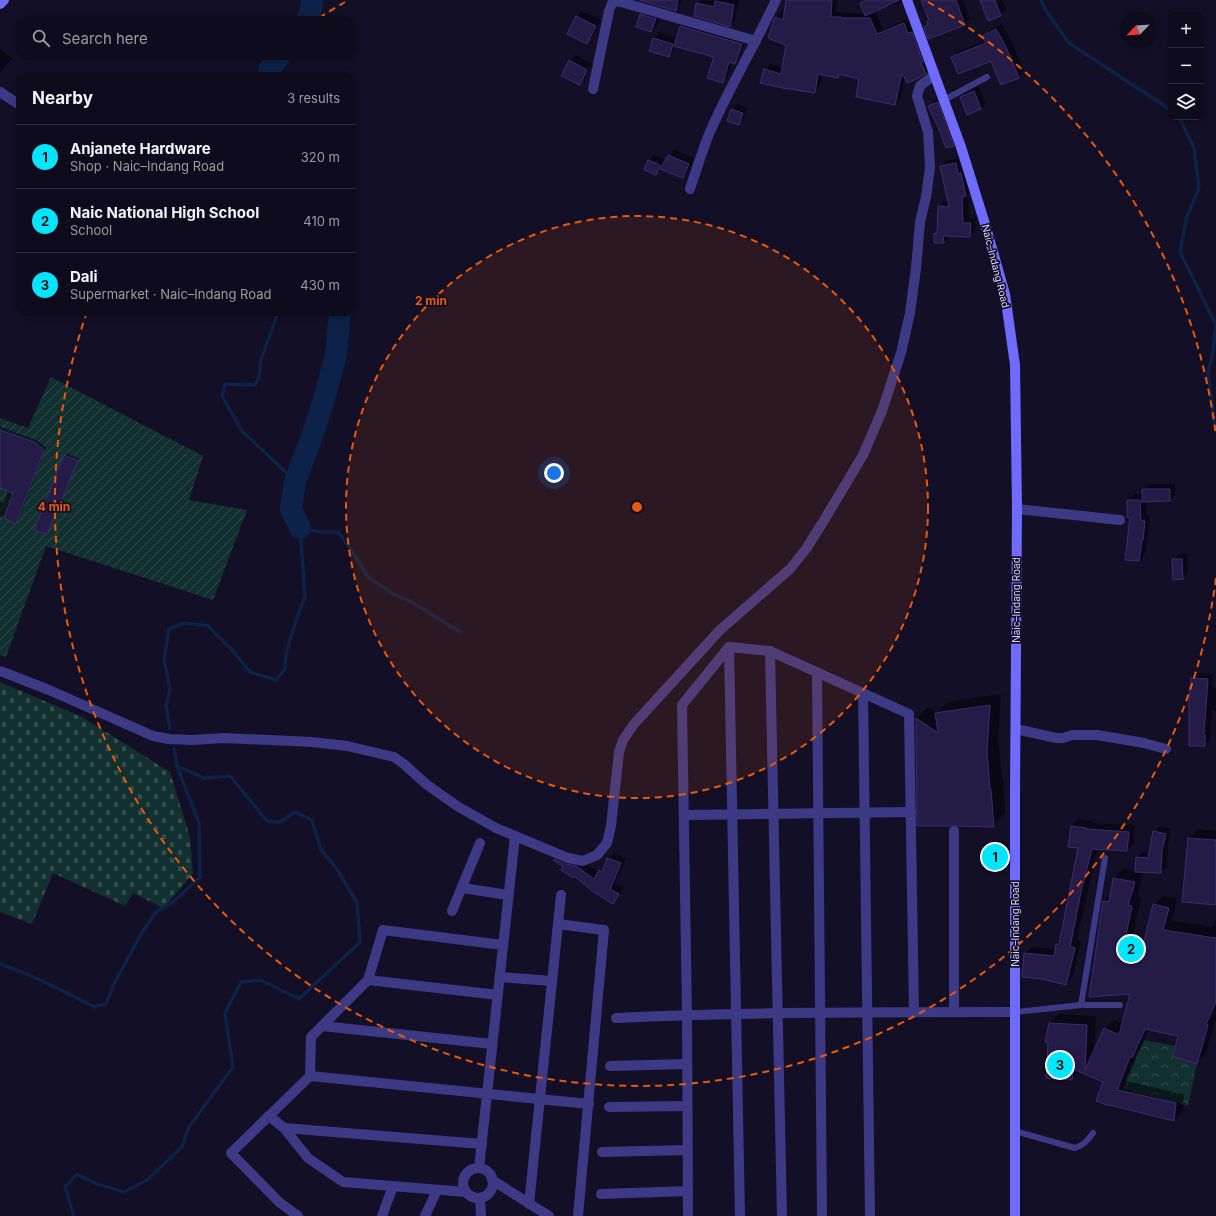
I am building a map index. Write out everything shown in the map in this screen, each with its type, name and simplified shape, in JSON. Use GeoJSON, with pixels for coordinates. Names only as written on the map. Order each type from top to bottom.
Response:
{"type":"FeatureCollection","features":[{"type":"Feature","properties":{"kind":"main road"},"geometry":{"type":"LineString","coordinates":[[0,4],[4,0]]}},
{"type":"Feature","properties":{"kind":"main road","name":"Naic–Indang Road"},"geometry":{"type":"LineString","coordinates":[[907,0],[961,147],[985,224],[1005,294],[1015,365],[1017,509],[1015,1216]]}},
{"type":"Feature","properties":{"kind":"street"},"geometry":{"type":"LineString","coordinates":[[690,189],[709,136],[733,83],[776,0]]}},
{"type":"Feature","properties":{"kind":"street"},"geometry":{"type":"LineString","coordinates":[[593,89],[609,11],[613,1],[756,41]]}},
{"type":"Feature","properties":{"kind":"street"},"geometry":{"type":"LineString","coordinates":[[0,671],[49,690],[153,736],[169,739],[192,740],[224,738],[312,742],[347,746],[394,757],[405,764],[426,784],[457,806],[496,828],[568,858],[583,861],[597,856],[607,844],[609,838],[619,752],[623,740],[634,724],[720,630],[790,569],[806,549],[863,455],[884,403],[901,353],[910,313],[920,222],[926,197],[930,167],[928,132],[917,96],[920,86],[934,75]]}},
{"type":"Feature","properties":{"kind":"street"},"geometry":{"type":"LineString","coordinates":[[0,92],[16,102]]}},
{"type":"Feature","properties":{"kind":"street"},"geometry":{"type":"LineString","coordinates":[[1017,509],[1120,520]]}},
{"type":"Feature","properties":{"kind":"street"},"geometry":{"type":"LineString","coordinates":[[728,647],[770,651],[909,714],[914,1012]]}},
{"type":"Feature","properties":{"kind":"street"},"geometry":{"type":"LineString","coordinates":[[728,647],[740,1216]]}},
{"type":"Feature","properties":{"kind":"street"},"geometry":{"type":"LineString","coordinates":[[690,1215],[687,1150],[687,1015],[682,705],[728,647]]}},
{"type":"Feature","properties":{"kind":"street"},"geometry":{"type":"LineString","coordinates":[[770,651],[782,1216]]}},
{"type":"Feature","properties":{"kind":"street"},"geometry":{"type":"LineString","coordinates":[[817,672],[822,1216]]}},
{"type":"Feature","properties":{"kind":"street"},"geometry":{"type":"LineString","coordinates":[[863,693],[870,1216]]}},
{"type":"Feature","properties":{"kind":"street"},"geometry":{"type":"LineString","coordinates":[[1016,729],[1056,738],[1063,738],[1072,735],[1097,735],[1144,743],[1166,749]]}},
{"type":"Feature","properties":{"kind":"street"},"geometry":{"type":"LineString","coordinates":[[684,815],[911,812]]}},
{"type":"Feature","properties":{"kind":"street"},"geometry":{"type":"LineString","coordinates":[[954,831],[954,1012]]}},
{"type":"Feature","properties":{"kind":"street"},"geometry":{"type":"LineString","coordinates":[[479,1168],[515,836]]}},
{"type":"Feature","properties":{"kind":"street"},"geometry":{"type":"LineString","coordinates":[[452,911],[480,843]]}},
{"type":"Feature","properties":{"kind":"street"},"geometry":{"type":"LineString","coordinates":[[462,888],[508,896]]}},
{"type":"Feature","properties":{"kind":"street"},"geometry":{"type":"LineString","coordinates":[[529,1204],[561,895]]}},
{"type":"Feature","properties":{"kind":"street"},"geometry":{"type":"LineString","coordinates":[[558,924],[604,930],[578,1216]]}},
{"type":"Feature","properties":{"kind":"street"},"geometry":{"type":"LineString","coordinates":[[298,1216],[279,1202],[231,1153],[310,1076],[311,1037],[368,980],[382,930],[503,945]]}},
{"type":"Feature","properties":{"kind":"street"},"geometry":{"type":"LineString","coordinates":[[500,978],[552,982]]}},
{"type":"Feature","properties":{"kind":"street"},"geometry":{"type":"LineString","coordinates":[[368,980],[498,995]]}},
{"type":"Feature","properties":{"kind":"street"},"geometry":{"type":"LineString","coordinates":[[616,1018],[687,1015],[867,1012],[1015,1012]]}},
{"type":"Feature","properties":{"kind":"street"},"geometry":{"type":"LineString","coordinates":[[322,1026],[492,1044]]}},
{"type":"Feature","properties":{"kind":"street"},"geometry":{"type":"LineString","coordinates":[[610,1066],[687,1064]]}},
{"type":"Feature","properties":{"kind":"street"},"geometry":{"type":"LineString","coordinates":[[310,1076],[588,1104]]}},
{"type":"Feature","properties":{"kind":"street"},"geometry":{"type":"LineString","coordinates":[[609,1107],[687,1106]]}},
{"type":"Feature","properties":{"kind":"street"},"geometry":{"type":"LineString","coordinates":[[269,1116],[284,1128],[308,1158],[343,1182],[466,1192],[475,1198],[480,1198],[488,1194],[491,1190],[492,1180]]}},
{"type":"Feature","properties":{"kind":"street"},"geometry":{"type":"LineString","coordinates":[[284,1128],[482,1144]]}},
{"type":"Feature","properties":{"kind":"street"},"geometry":{"type":"LineString","coordinates":[[602,1152],[687,1150]]}},
{"type":"Feature","properties":{"kind":"street"},"geometry":{"type":"LineString","coordinates":[[466,1192],[463,1183],[466,1174],[479,1168],[488,1172],[492,1180],[549,1216]]}},
{"type":"Feature","properties":{"kind":"street"},"geometry":{"type":"LineString","coordinates":[[382,1216],[393,1186]]}},
{"type":"Feature","properties":{"kind":"street"},"geometry":{"type":"LineString","coordinates":[[425,1216],[437,1190]]}},
{"type":"Feature","properties":{"kind":"street"},"geometry":{"type":"LineString","coordinates":[[602,1194],[688,1191]]}},
{"type":"Feature","properties":{"kind":"street"},"geometry":{"type":"LineString","coordinates":[[480,1198],[481,1216]]}},
{"type":"Feature","properties":{"kind":"lane"},"geometry":{"type":"LineString","coordinates":[[944,100],[987,77]]}},
{"type":"Feature","properties":{"kind":"lane"},"geometry":{"type":"LineString","coordinates":[[1081,1005],[1105,858]]}},
{"type":"Feature","properties":{"kind":"lane"},"geometry":{"type":"LineString","coordinates":[[1015,1012],[1081,1005],[1120,1005]]}},
{"type":"Feature","properties":{"kind":"lane"},"geometry":{"type":"LineString","coordinates":[[1015,1131],[1074,1148],[1083,1146],[1093,1133]]}},
{"type":"Feature","properties":{"kind":"green space"},"geometry":{"type":"Polygon","coordinates":[[[51,377],[203,456],[189,500],[247,510],[213,600],[46,546],[6,657],[0,655],[0,418],[28,428],[51,377]]]}},
{"type":"Feature","properties":{"kind":"green space"},"geometry":{"type":"Polygon","coordinates":[[[0,682],[82,717],[170,772],[190,837],[193,874],[163,908],[133,893],[125,906],[53,873],[32,924],[0,912],[0,682]]]}},
{"type":"Feature","properties":{"kind":"green space"},"geometry":{"type":"Polygon","coordinates":[[[1144,1040],[1175,1046],[1173,1056],[1197,1063],[1188,1106],[1123,1089],[1144,1040]]]}},
{"type":"Feature","properties":{"kind":"building"},"geometry":{"type":"Polygon","coordinates":[[[639,0],[678,0],[676,11],[639,0]]]}},
{"type":"Feature","properties":{"kind":"building"},"geometry":{"type":"Polygon","coordinates":[[[786,0],[832,0],[831,17],[870,18],[877,34],[904,23],[908,33],[912,32],[923,62],[921,63],[926,73],[907,83],[902,73],[895,105],[856,97],[859,79],[839,74],[838,78],[818,74],[815,93],[760,83],[764,69],[781,74],[786,45],[768,38],[775,17],[783,20],[786,0]]]}},
{"type":"Feature","properties":{"kind":"building"},"geometry":{"type":"Polygon","coordinates":[[[866,0],[899,0],[865,16],[860,3],[866,0]]]}},
{"type":"Feature","properties":{"kind":"building"},"geometry":{"type":"Polygon","coordinates":[[[921,0],[956,0],[965,25],[928,39],[924,27],[928,25],[927,21],[929,20],[921,0]]]}},
{"type":"Feature","properties":{"kind":"building"},"geometry":{"type":"Polygon","coordinates":[[[980,0],[995,0],[1001,16],[988,21],[980,0]]]}},
{"type":"Feature","properties":{"kind":"building"},"geometry":{"type":"Polygon","coordinates":[[[715,1],[734,5],[730,27],[694,16],[696,3],[714,7],[715,1]]]}},
{"type":"Feature","properties":{"kind":"building"},"geometry":{"type":"Polygon","coordinates":[[[640,14],[656,19],[651,32],[636,27],[640,14]]]}},
{"type":"Feature","properties":{"kind":"building"},"geometry":{"type":"Polygon","coordinates":[[[576,16],[596,26],[587,44],[567,34],[576,16]]]}},
{"type":"Feature","properties":{"kind":"building"},"geometry":{"type":"Polygon","coordinates":[[[680,26],[742,44],[735,64],[729,62],[723,83],[707,78],[714,57],[674,46],[680,26]]]}},
{"type":"Feature","properties":{"kind":"building"},"geometry":{"type":"Polygon","coordinates":[[[996,29],[1006,47],[1019,78],[1001,85],[991,61],[958,74],[951,57],[986,43],[982,36],[996,29]]]}},
{"type":"Feature","properties":{"kind":"building"},"geometry":{"type":"Polygon","coordinates":[[[653,38],[673,44],[669,57],[649,51],[653,38]]]}},
{"type":"Feature","properties":{"kind":"building"},"geometry":{"type":"Polygon","coordinates":[[[569,60],[587,70],[580,85],[561,76],[569,60]]]}},
{"type":"Feature","properties":{"kind":"building"},"geometry":{"type":"Polygon","coordinates":[[[974,91],[981,109],[967,115],[960,97],[974,91]]]}},
{"type":"Feature","properties":{"kind":"building"},"geometry":{"type":"Polygon","coordinates":[[[938,102],[954,146],[946,148],[928,106],[938,102]]]}},
{"type":"Feature","properties":{"kind":"building"},"geometry":{"type":"Polygon","coordinates":[[[731,109],[743,113],[739,125],[727,121],[731,109]]]}},
{"type":"Feature","properties":{"kind":"building"},"geometry":{"type":"Polygon","coordinates":[[[668,155],[689,164],[683,178],[660,169],[668,155]]]}},
{"type":"Feature","properties":{"kind":"building"},"geometry":{"type":"Polygon","coordinates":[[[648,160],[660,165],[656,175],[644,170],[648,160]]]}},
{"type":"Feature","properties":{"kind":"building"},"geometry":{"type":"Polygon","coordinates":[[[956,163],[958,174],[961,173],[966,196],[962,197],[963,223],[971,223],[970,237],[943,236],[944,243],[934,243],[934,233],[937,233],[938,206],[949,207],[940,166],[956,163]]]}},
{"type":"Feature","properties":{"kind":"building"},"geometry":{"type":"Polygon","coordinates":[[[0,430],[34,442],[44,450],[16,524],[4,518],[13,493],[0,488],[0,430]]]}},
{"type":"Feature","properties":{"kind":"building"},"geometry":{"type":"Polygon","coordinates":[[[64,455],[78,461],[47,534],[34,530],[64,455]]]}},
{"type":"Feature","properties":{"kind":"building"},"geometry":{"type":"Polygon","coordinates":[[[1142,489],[1170,489],[1170,501],[1142,502],[1142,489]]]}},
{"type":"Feature","properties":{"kind":"building"},"geometry":{"type":"Polygon","coordinates":[[[1127,500],[1140,500],[1141,520],[1145,521],[1139,561],[1125,560],[1130,517],[1127,517],[1127,500]]]}},
{"type":"Feature","properties":{"kind":"building"},"geometry":{"type":"Polygon","coordinates":[[[1172,559],[1182,559],[1183,579],[1173,580],[1172,559]]]}},
{"type":"Feature","properties":{"kind":"building"},"geometry":{"type":"Polygon","coordinates":[[[1191,678],[1208,679],[1204,734],[1205,746],[1189,746],[1189,701],[1191,678]]]}},
{"type":"Feature","properties":{"kind":"building"},"geometry":{"type":"Polygon","coordinates":[[[990,705],[987,751],[994,827],[954,825],[917,826],[916,718],[938,733],[935,713],[990,705]]]}},
{"type":"Feature","properties":{"kind":"building"},"geometry":{"type":"Polygon","coordinates":[[[1071,826],[1086,829],[1129,832],[1127,851],[1092,849],[1081,892],[1070,947],[1075,948],[1066,985],[1042,979],[1022,977],[1024,953],[1054,956],[1056,944],[1059,944],[1078,848],[1068,847],[1071,826]]]}},
{"type":"Feature","properties":{"kind":"building"},"geometry":{"type":"Polygon","coordinates":[[[1153,831],[1166,834],[1162,851],[1161,873],[1135,872],[1136,857],[1148,858],[1153,831]]]}},
{"type":"Feature","properties":{"kind":"building"},"geometry":{"type":"Polygon","coordinates":[[[1188,838],[1216,840],[1216,905],[1182,902],[1188,838]]]}},
{"type":"Feature","properties":{"kind":"building"},"geometry":{"type":"Polygon","coordinates":[[[607,858],[621,863],[610,889],[619,894],[613,904],[595,893],[574,876],[573,878],[561,870],[563,867],[553,860],[554,859],[576,866],[594,879],[599,870],[602,872],[607,858]]]}},
{"type":"Feature","properties":{"kind":"building"},"geometry":{"type":"Polygon","coordinates":[[[1113,878],[1135,882],[1128,905],[1132,906],[1124,945],[1142,950],[1153,904],[1169,908],[1163,930],[1216,938],[1216,1002],[1206,1024],[1208,1025],[1197,1064],[1173,1056],[1178,1036],[1145,1029],[1132,1058],[1130,1057],[1117,1090],[1176,1103],[1174,1121],[1110,1106],[1096,1101],[1103,1082],[1073,1069],[1072,1080],[1046,1078],[1048,1043],[1045,1042],[1049,1023],[1087,1025],[1085,1070],[1104,1028],[1119,1035],[1130,994],[1089,997],[1103,901],[1109,902],[1113,878]]]}},
{"type":"Feature","properties":{"kind":"waterway"},"geometry":{"type":"LineString","coordinates":[[309,16],[312,7],[312,0]]}},
{"type":"Feature","properties":{"kind":"waterway"},"geometry":{"type":"LineString","coordinates":[[1041,0],[1045,9],[1069,43],[1168,108]]}},
{"type":"Feature","properties":{"kind":"waterway"},"geometry":{"type":"LineString","coordinates":[[269,72],[270,68],[277,60]]}},
{"type":"Feature","properties":{"kind":"waterway"},"geometry":{"type":"LineString","coordinates":[[1180,120],[1194,148],[1199,188],[1187,216],[1180,252],[1216,325],[1213,351],[1208,373],[1214,421],[1216,425]]}},
{"type":"Feature","properties":{"kind":"waterway"},"geometry":{"type":"LineString","coordinates":[[277,316],[261,360],[259,377],[255,385],[225,384],[222,396],[242,431],[295,481]]}},
{"type":"Feature","properties":{"kind":"waterway"},"geometry":{"type":"LineString","coordinates":[[300,528],[291,509],[295,481],[323,403],[336,355],[340,316]]}},
{"type":"Feature","properties":{"kind":"waterway"},"geometry":{"type":"LineString","coordinates":[[170,729],[166,706],[170,690],[164,659],[169,629],[185,623],[208,626],[233,651],[250,672],[276,680],[285,669],[286,654],[296,620],[305,597],[300,528],[319,532],[338,532],[368,577],[395,595],[410,601],[460,632]]}},
{"type":"Feature","properties":{"kind":"waterway"},"geometry":{"type":"LineString","coordinates":[[0,964],[36,978],[94,1007],[106,1004],[114,984],[141,934],[156,912],[173,902],[200,877],[199,823],[177,766],[174,749]]}},
{"type":"Feature","properties":{"kind":"waterway"},"geometry":{"type":"LineString","coordinates":[[74,1216],[65,1187],[77,1174],[97,1184],[124,1192],[147,1180],[182,1147],[189,1127],[233,1067],[225,1013],[241,982],[261,980],[299,999],[360,942],[357,903],[337,869],[321,850],[312,820],[295,812],[280,822],[267,821],[230,776],[204,778],[177,766]]}},
{"type":"Feature","properties":{"kind":"place","name":"Anjanete Hardware"},"geometry":{"type":"Point","coordinates":[995,857]}},
{"type":"Feature","properties":{"kind":"place","name":"Naic National High School"},"geometry":{"type":"Point","coordinates":[1131,949]}},
{"type":"Feature","properties":{"kind":"place","name":"Dali"},"geometry":{"type":"Point","coordinates":[1060,1065]}}]}
